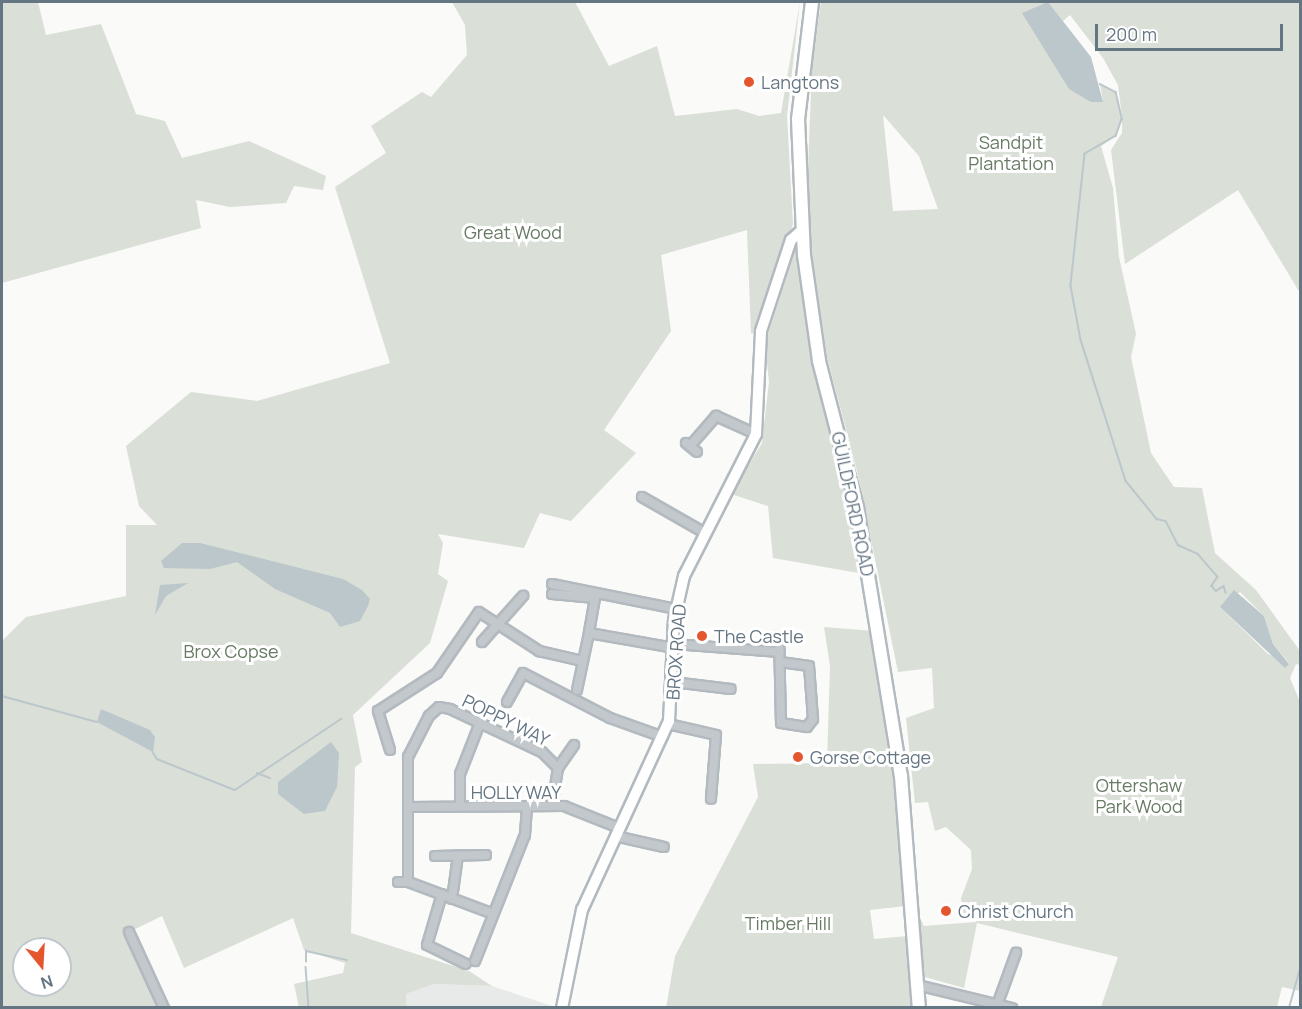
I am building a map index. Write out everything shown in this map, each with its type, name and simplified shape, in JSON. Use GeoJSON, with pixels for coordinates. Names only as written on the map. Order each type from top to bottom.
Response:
{"type":"FeatureCollection","features":[{"type":"Feature","properties":{"kind":"main road","name":"GUILDFORD ROAD"},"geometry":{"type":"LineString","coordinates":[[812,2],[799,97],[801,231],[819,361],[857,508],[901,776],[919,1008]]}},
{"type":"Feature","properties":{"kind":"street","name":"BROX ROAD"},"geometry":{"type":"LineString","coordinates":[[562,1008],[576,927],[617,832],[668,724],[673,682],[676,609],[703,532],[756,434],[761,331],[791,240],[801,231]]}},
{"type":"Feature","properties":{"kind":"street"},"geometry":{"type":"LineString","coordinates":[[698,452],[688,445],[716,416],[756,434]]}},
{"type":"Feature","properties":{"kind":"street"},"geometry":{"type":"LineString","coordinates":[[642,497],[703,532]]}},
{"type":"Feature","properties":{"kind":"street"},"geometry":{"type":"LineString","coordinates":[[552,584],[676,609]]}},
{"type":"Feature","properties":{"kind":"street"},"geometry":{"type":"LineString","coordinates":[[552,594],[595,598],[577,690]]}},
{"type":"Feature","properties":{"kind":"street"},"geometry":{"type":"LineString","coordinates":[[482,642],[523,596]]}},
{"type":"Feature","properties":{"kind":"street"},"geometry":{"type":"LineString","coordinates":[[390,750],[378,721],[381,708],[437,673],[478,612],[539,651],[582,661]]}},
{"type":"Feature","properties":{"kind":"street"},"geometry":{"type":"LineString","coordinates":[[589,633],[674,646],[780,652]]}},
{"type":"Feature","properties":{"kind":"street"},"geometry":{"type":"LineString","coordinates":[[779,636],[781,723],[807,727],[813,719],[809,666],[780,662]]}},
{"type":"Feature","properties":{"kind":"street"},"geometry":{"type":"LineString","coordinates":[[507,702],[523,673],[610,718],[663,737]]}},
{"type":"Feature","properties":{"kind":"street"},"geometry":{"type":"LineString","coordinates":[[673,682],[731,689]]}},
{"type":"Feature","properties":{"kind":"street","name":"POPPY WAY"},"geometry":{"type":"LineString","coordinates":[[408,807],[408,757],[435,709],[450,709],[542,752],[558,768]]}},
{"type":"Feature","properties":{"kind":"street"},"geometry":{"type":"LineString","coordinates":[[460,806],[460,774],[480,723]]}},
{"type":"Feature","properties":{"kind":"street"},"geometry":{"type":"LineString","coordinates":[[668,724],[716,735],[711,799]]}},
{"type":"Feature","properties":{"kind":"street","name":"POPPY WAY"},"geometry":{"type":"LineString","coordinates":[[552,806],[558,768],[574,745]]}},
{"type":"Feature","properties":{"kind":"street"},"geometry":{"type":"LineString","coordinates":[[475,961],[491,913],[525,835],[527,806]]}},
{"type":"Feature","properties":{"kind":"street","name":"HOLLY WAY"},"geometry":{"type":"LineString","coordinates":[[408,807],[552,806],[577,809],[617,832],[662,845]]}},
{"type":"Feature","properties":{"kind":"street"},"geometry":{"type":"LineString","coordinates":[[408,807],[408,882]]}},
{"type":"Feature","properties":{"kind":"street"},"geometry":{"type":"LineString","coordinates":[[452,899],[458,855]]}},
{"type":"Feature","properties":{"kind":"street"},"geometry":{"type":"LineString","coordinates":[[435,856],[486,855]]}},
{"type":"Feature","properties":{"kind":"street"},"geometry":{"type":"LineString","coordinates":[[398,882],[408,882],[491,913]]}},
{"type":"Feature","properties":{"kind":"street"},"geometry":{"type":"LineString","coordinates":[[442,894],[427,945],[466,964]]}},
{"type":"Feature","properties":{"kind":"street"},"geometry":{"type":"LineString","coordinates":[[129,932],[164,1008]]}},
{"type":"Feature","properties":{"kind":"street"},"geometry":{"type":"LineString","coordinates":[[996,1006],[1016,953]]}},
{"type":"Feature","properties":{"kind":"street"},"geometry":{"type":"LineString","coordinates":[[917,984],[996,1006],[1012,1008]]}},
{"type":"Feature","properties":{"kind":"shaded area"},"geometry":{"type":"Polygon","coordinates":[[[1048,2],[1091,57],[1103,102],[1091,102],[1069,89],[1022,13],[1048,2]]]}},
{"type":"Feature","properties":{"kind":"shaded area"},"geometry":{"type":"Polygon","coordinates":[[[182,543],[200,543],[343,579],[362,590],[370,599],[368,606],[360,621],[340,627],[330,613],[275,589],[237,562],[210,569],[164,568],[161,561],[182,543]]]}},
{"type":"Feature","properties":{"kind":"shaded area"},"geometry":{"type":"Polygon","coordinates":[[[188,583],[166,596],[155,615],[160,585],[188,583]]]}},
{"type":"Feature","properties":{"kind":"shaded area"},"geometry":{"type":"Polygon","coordinates":[[[1234,590],[1264,616],[1273,644],[1289,664],[1285,668],[1220,607],[1234,590]]]}},
{"type":"Feature","properties":{"kind":"shaded area"},"geometry":{"type":"Polygon","coordinates":[[[101,709],[150,730],[155,737],[153,752],[97,722],[101,709]]]}},
{"type":"Feature","properties":{"kind":"shaded area"},"geometry":{"type":"Polygon","coordinates":[[[331,742],[339,753],[337,787],[325,811],[304,814],[278,794],[278,782],[331,742]]]}},
{"type":"Feature","properties":{"kind":"shaded area"},"geometry":{"type":"Polygon","coordinates":[[[434,984],[492,986],[555,1007],[407,1007],[406,994],[434,984]]]}},
{"type":"Feature","properties":{"kind":"green space"},"geometry":{"type":"Polygon","coordinates":[[[2,2],[38,2],[46,35],[101,24],[136,114],[165,121],[182,158],[249,141],[326,176],[323,190],[294,186],[286,203],[230,207],[196,200],[201,228],[2,283],[2,2]]]}},
{"type":"Feature","properties":{"kind":"green space"},"geometry":{"type":"Polygon","coordinates":[[[452,2],[575,2],[609,66],[657,46],[675,116],[737,109],[759,116],[781,113],[800,2],[787,116],[793,224],[756,334],[751,333],[747,230],[661,255],[671,331],[604,430],[636,453],[571,521],[540,513],[524,548],[438,534],[443,543],[438,574],[448,581],[430,643],[353,715],[362,762],[355,767],[351,933],[469,971],[492,986],[434,984],[406,994],[407,1007],[299,1007],[294,984],[343,973],[345,963],[304,950],[293,918],[184,968],[162,916],[129,932],[160,1007],[2,1008],[2,641],[26,617],[126,596],[126,525],[157,525],[139,506],[126,446],[191,392],[257,401],[390,363],[335,187],[386,153],[371,126],[422,92],[431,97],[467,55],[465,25],[452,2]]]}},
{"type":"Feature","properties":{"kind":"green space"},"geometry":{"type":"Polygon","coordinates":[[[821,2],[1048,2],[1300,2],[1300,293],[1238,190],[1125,264],[1111,150],[1122,133],[1122,121],[1116,136],[1101,146],[1113,188],[1119,257],[1136,334],[1131,357],[1151,453],[1174,487],[1202,488],[1215,553],[1256,590],[1300,651],[1300,665],[1296,664],[1290,678],[1300,702],[1300,991],[1282,987],[1277,1007],[1101,1007],[1118,957],[977,923],[964,988],[925,977],[918,914],[924,926],[976,922],[977,913],[963,913],[961,898],[972,869],[971,850],[946,827],[935,831],[928,802],[915,803],[906,718],[934,708],[932,668],[898,672],[857,471],[827,357],[806,217],[812,69],[821,2]],[[1048,2],[1103,101],[1100,84],[1116,92],[1122,117],[1118,85],[1103,58],[1070,15],[1063,21],[1048,2]],[[883,115],[893,211],[938,209],[919,156],[883,115]],[[1240,592],[1220,607],[1268,654],[1289,663],[1273,644],[1264,616],[1240,592]]]}},
{"type":"Feature","properties":{"kind":"green space"},"geometry":{"type":"Polygon","coordinates":[[[796,248],[813,362],[864,574],[773,558],[768,506],[731,494],[762,443],[769,382],[765,344],[796,248]]]}},
{"type":"Feature","properties":{"kind":"green space","name":"Timber Hill"},"geometry":{"type":"Polygon","coordinates":[[[824,627],[874,631],[899,790],[906,906],[870,910],[874,939],[908,936],[914,1007],[666,1008],[675,956],[758,797],[753,764],[827,763],[830,666],[824,627]]]}},
{"type":"Feature","properties":{"kind":"waterway"},"geometry":{"type":"LineString","coordinates":[[1100,84],[1116,92],[1122,119],[1116,136],[1085,154],[1071,286],[1081,340],[1126,481],[1157,519],[1166,521],[1178,545],[1198,554],[1218,577],[1212,586],[1216,591],[1224,586],[1226,593]]}},
{"type":"Feature","properties":{"kind":"waterway"},"geometry":{"type":"LineString","coordinates":[[2,696],[97,722]]}},
{"type":"Feature","properties":{"kind":"waterway"},"geometry":{"type":"LineString","coordinates":[[153,752],[157,759],[235,790],[341,719]]}},
{"type":"Feature","properties":{"kind":"waterway"},"geometry":{"type":"LineString","coordinates":[[257,773],[270,778]]}},
{"type":"Feature","properties":{"kind":"waterway"},"geometry":{"type":"LineString","coordinates":[[306,962],[306,951],[347,960]]}},
{"type":"Feature","properties":{"kind":"waterway"},"geometry":{"type":"LineString","coordinates":[[306,967],[309,1008]]}},
{"type":"Feature","properties":{"kind":"waterway"},"geometry":{"type":"LineString","coordinates":[[1289,1008],[1300,969]]}},
{"type":"Feature","properties":{"kind":"place","name":"Langtons"},"geometry":{"type":"Point","coordinates":[749,82]}},
{"type":"Feature","properties":{"kind":"place","name":"The Castle"},"geometry":{"type":"Point","coordinates":[702,636]}},
{"type":"Feature","properties":{"kind":"place","name":"Gorse Cottage"},"geometry":{"type":"Point","coordinates":[798,757]}},
{"type":"Feature","properties":{"kind":"place","name":"Christ Church"},"geometry":{"type":"Point","coordinates":[946,911]}},
{"type":"Feature","properties":{"kind":"park label","name":"Sandpit Plantation"},"geometry":{"type":"Point","coordinates":[1011,153]}},
{"type":"Feature","properties":{"kind":"park label","name":"Great Wood"},"geometry":{"type":"Point","coordinates":[513,232]}},
{"type":"Feature","properties":{"kind":"park label","name":"Brox Copse"},"geometry":{"type":"Point","coordinates":[231,651]}},
{"type":"Feature","properties":{"kind":"park label","name":"Ottershaw Park Wood"},"geometry":{"type":"Point","coordinates":[1139,796]}}]}
